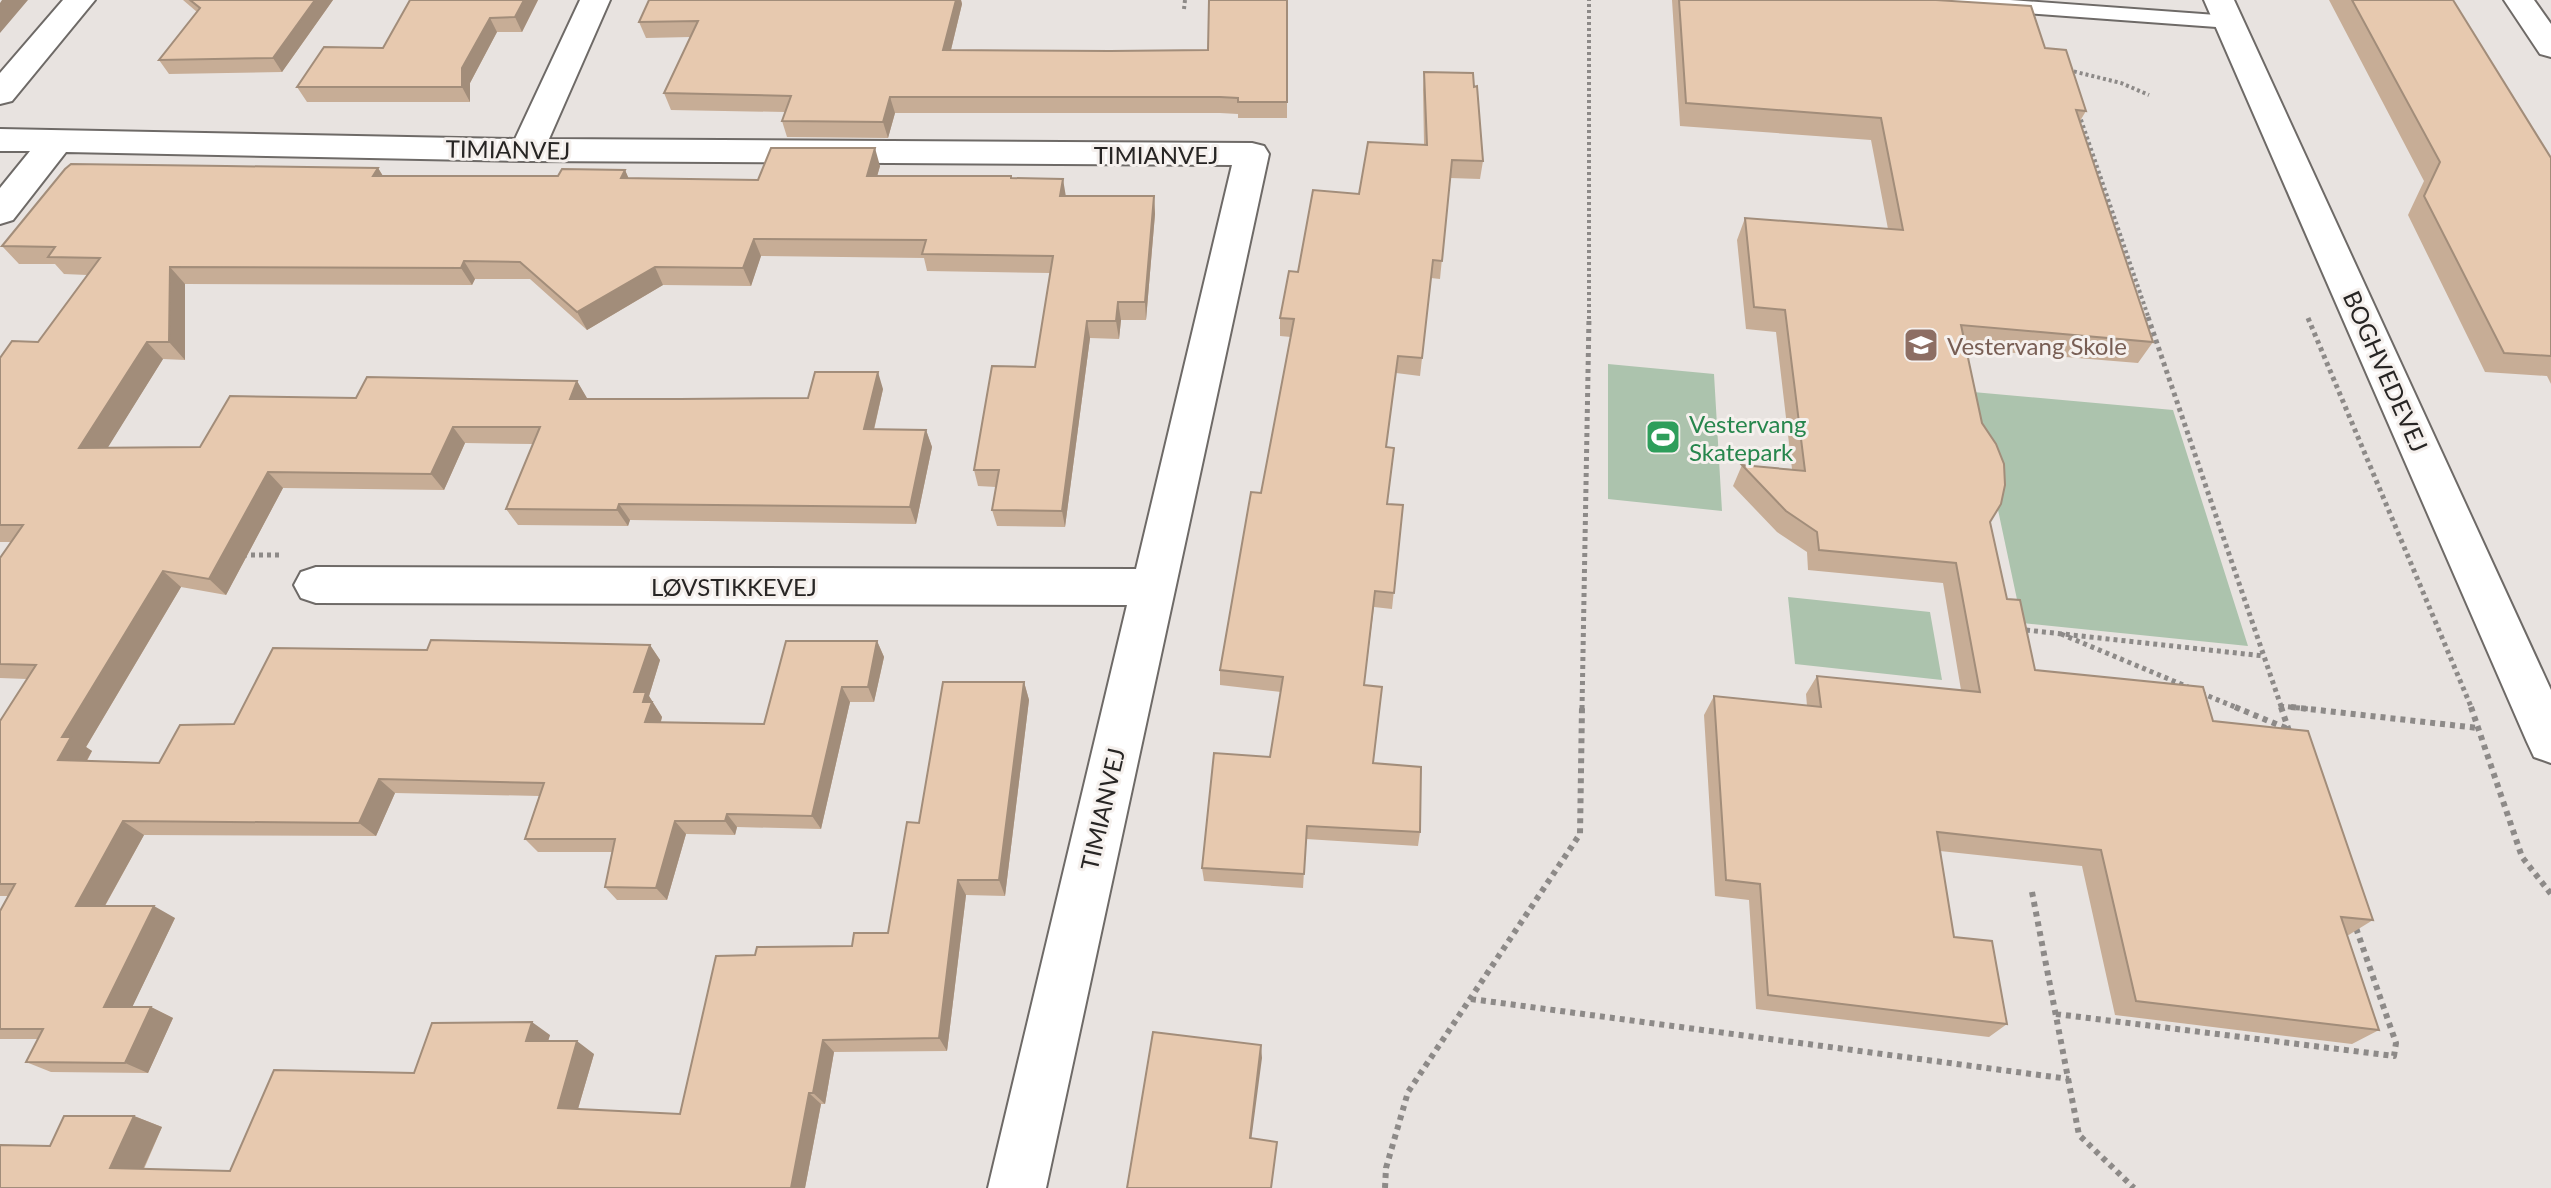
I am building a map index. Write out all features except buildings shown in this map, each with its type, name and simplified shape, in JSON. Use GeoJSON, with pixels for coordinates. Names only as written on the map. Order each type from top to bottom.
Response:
{"type":"FeatureCollection","features":[{"type":"Feature","properties":{"kind":"street"},"geometry":{"type":"LineString","coordinates":[[0,94],[80,0]]}},
{"type":"Feature","properties":{"kind":"street"},"geometry":{"type":"LineString","coordinates":[[527,150],[595,0]]}},
{"type":"Feature","properties":{"kind":"street"},"geometry":{"type":"LineString","coordinates":[[2519,0],[2551,47]]}},
{"type":"Feature","properties":{"kind":"street","name":"BOGHVEDEVEJ"},"geometry":{"type":"LineString","coordinates":[[2224,11],[2551,742]]}},
{"type":"Feature","properties":{"kind":"street","name":"TIMIANVEJ"},"geometry":{"type":"LineString","coordinates":[[0,140],[527,150],[1252,154],[1017,1188]]}},
{"type":"Feature","properties":{"kind":"street"},"geometry":{"type":"LineString","coordinates":[[0,212],[57,140]]}},
{"type":"Feature","properties":{"kind":"street","name":"LØVSTIKKEVEJ"},"geometry":{"type":"LineString","coordinates":[[316,585],[1152,587]]}},
{"type":"Feature","properties":{"kind":"lane"},"geometry":{"type":"LineString","coordinates":[[1929,0],[2224,11]]}},
{"type":"Feature","properties":{"kind":"path"},"geometry":{"type":"LineString","coordinates":[[1184,9],[1185,0]]}},
{"type":"Feature","properties":{"kind":"path"},"geometry":{"type":"LineString","coordinates":[[1385,1188],[1386,1168],[1408,1092],[1580,834],[1591,168],[1589,0]]}},
{"type":"Feature","properties":{"kind":"path"},"geometry":{"type":"LineString","coordinates":[[2069,84],[2063,69],[2121,83],[2149,95]]}},
{"type":"Feature","properties":{"kind":"path"},"geometry":{"type":"LineString","coordinates":[[2074,99],[2294,745]]}},
{"type":"Feature","properties":{"kind":"path"},"geometry":{"type":"LineString","coordinates":[[2302,304],[2478,728],[2522,857],[2551,894]]}},
{"type":"Feature","properties":{"kind":"path"},"geometry":{"type":"LineString","coordinates":[[238,555],[301,555],[316,585]]}},
{"type":"Feature","properties":{"kind":"path"},"geometry":{"type":"LineString","coordinates":[[2026,630],[2264,656]]}},
{"type":"Feature","properties":{"kind":"path"},"geometry":{"type":"LineString","coordinates":[[2061,634],[2289,730]]}},
{"type":"Feature","properties":{"kind":"path"},"geometry":{"type":"LineString","coordinates":[[2280,706],[2478,728]]}},
{"type":"Feature","properties":{"kind":"path"},"geometry":{"type":"LineString","coordinates":[[2032,892],[2079,1135],[2134,1188]]}},
{"type":"Feature","properties":{"kind":"path"},"geometry":{"type":"LineString","coordinates":[[2056,1014],[2394,1056],[2396,1043],[2355,923]]}},
{"type":"Feature","properties":{"kind":"path"},"geometry":{"type":"LineString","coordinates":[[1471,999],[2069,1079]]}},
{"type":"Feature","properties":{"kind":"green space","name":"Vestervang Skatepark"},"geometry":{"type":"Polygon","coordinates":[[[1608,364],[1714,374],[1722,511],[1608,499],[1608,364]]]}},
{"type":"Feature","properties":{"kind":"green space"},"geometry":{"type":"Polygon","coordinates":[[[1973,392],[2173,410],[2248,646],[2022,623],[1973,392]]]}},
{"type":"Feature","properties":{"kind":"green space"},"geometry":{"type":"Polygon","coordinates":[[[1788,597],[1930,612],[1942,680],[1795,664],[1788,597]]]}},
{"type":"Feature","properties":{"kind":"place","name":"Vestervang Skole"},"geometry":{"type":"Point","coordinates":[1921,345]}},
{"type":"Feature","properties":{"kind":"place","name":"Vestervang Skatepark"},"geometry":{"type":"Point","coordinates":[1663,437]}}]}
